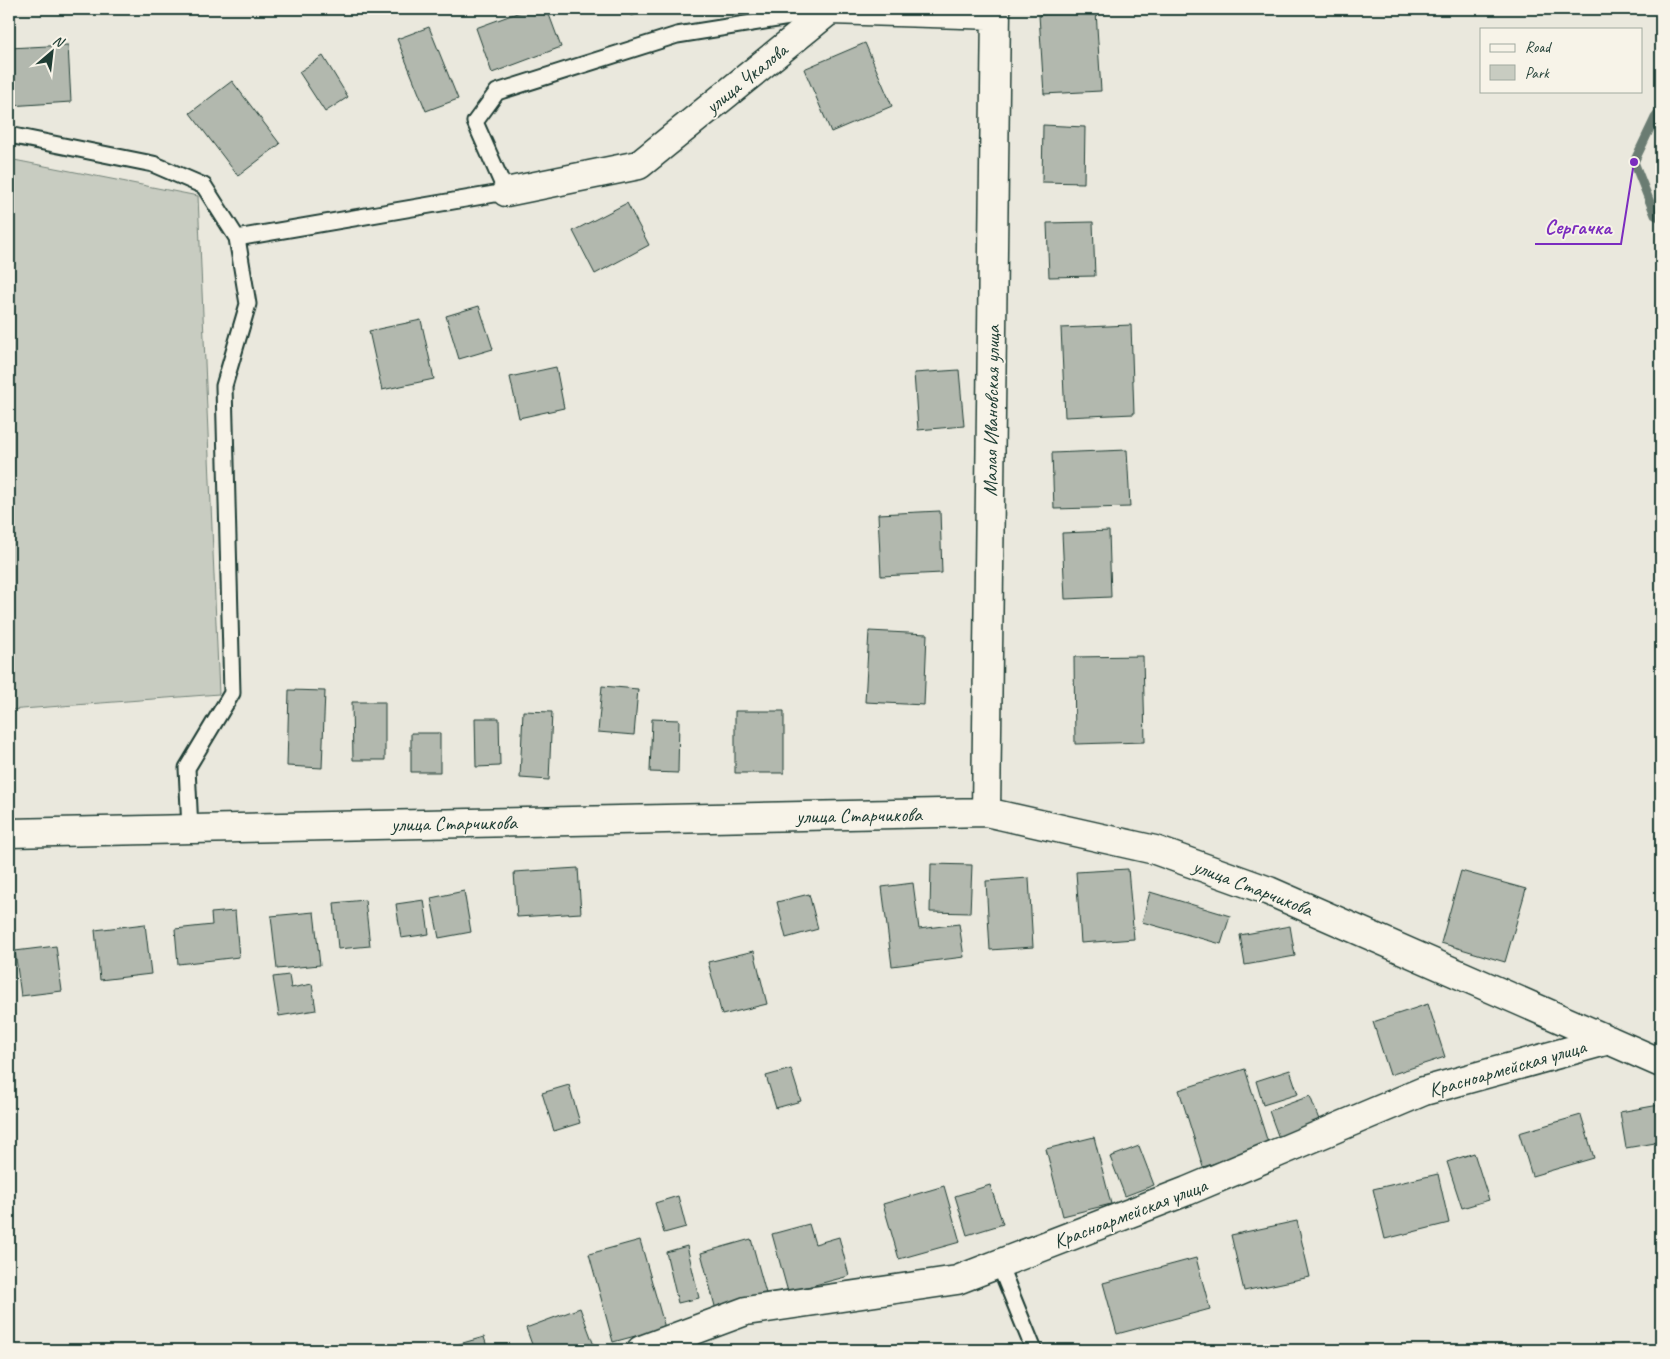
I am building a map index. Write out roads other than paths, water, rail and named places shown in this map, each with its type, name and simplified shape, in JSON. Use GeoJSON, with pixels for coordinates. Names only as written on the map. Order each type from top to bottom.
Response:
{"type":"FeatureCollection","features":[{"type":"Feature","properties":{"kind":"street"},"geometry":{"type":"LineString","coordinates":[[830,10],[996,12]]}},
{"type":"Feature","properties":{"kind":"street","name":"улица Чкалова"},"geometry":{"type":"LineString","coordinates":[[506,192],[639,165],[830,10]]}},
{"type":"Feature","properties":{"kind":"street","name":"Малая Ивановская улица"},"geometry":{"type":"LineString","coordinates":[[986,812],[996,12]]}},
{"type":"Feature","properties":{"kind":"street","name":"улица Старчикова"},"geometry":{"type":"LineString","coordinates":[[9,833],[986,812],[1155,850],[1270,891],[1661,1063]]}},
{"type":"Feature","properties":{"kind":"street","name":"Красноармейская улица"},"geometry":{"type":"LineString","coordinates":[[641,1350],[746,1311],[957,1280],[1187,1191],[1424,1091],[1609,1040]]}},
{"type":"Feature","properties":{"kind":"lane"},"geometry":{"type":"LineString","coordinates":[[237,238],[506,192],[475,122],[497,92],[677,35],[830,10]]}},
{"type":"Feature","properties":{"kind":"lane"},"geometry":{"type":"LineString","coordinates":[[9,135],[153,164],[204,186],[237,238],[248,304],[224,386],[232,693],[187,768],[190,829]]}},
{"type":"Feature","properties":{"kind":"lane"},"geometry":{"type":"LineString","coordinates":[[999,1264],[1034,1350]]}},
{"type":"Feature","properties":{"kind":"waterway"},"geometry":{"type":"LineString","coordinates":[[1661,110],[1655,118],[1634,162],[1655,215],[1661,218]]}},
{"type":"Feature","properties":{"kind":"place","name":"Сергачка"},"geometry":{"type":"Point","coordinates":[1634,162]}}]}
